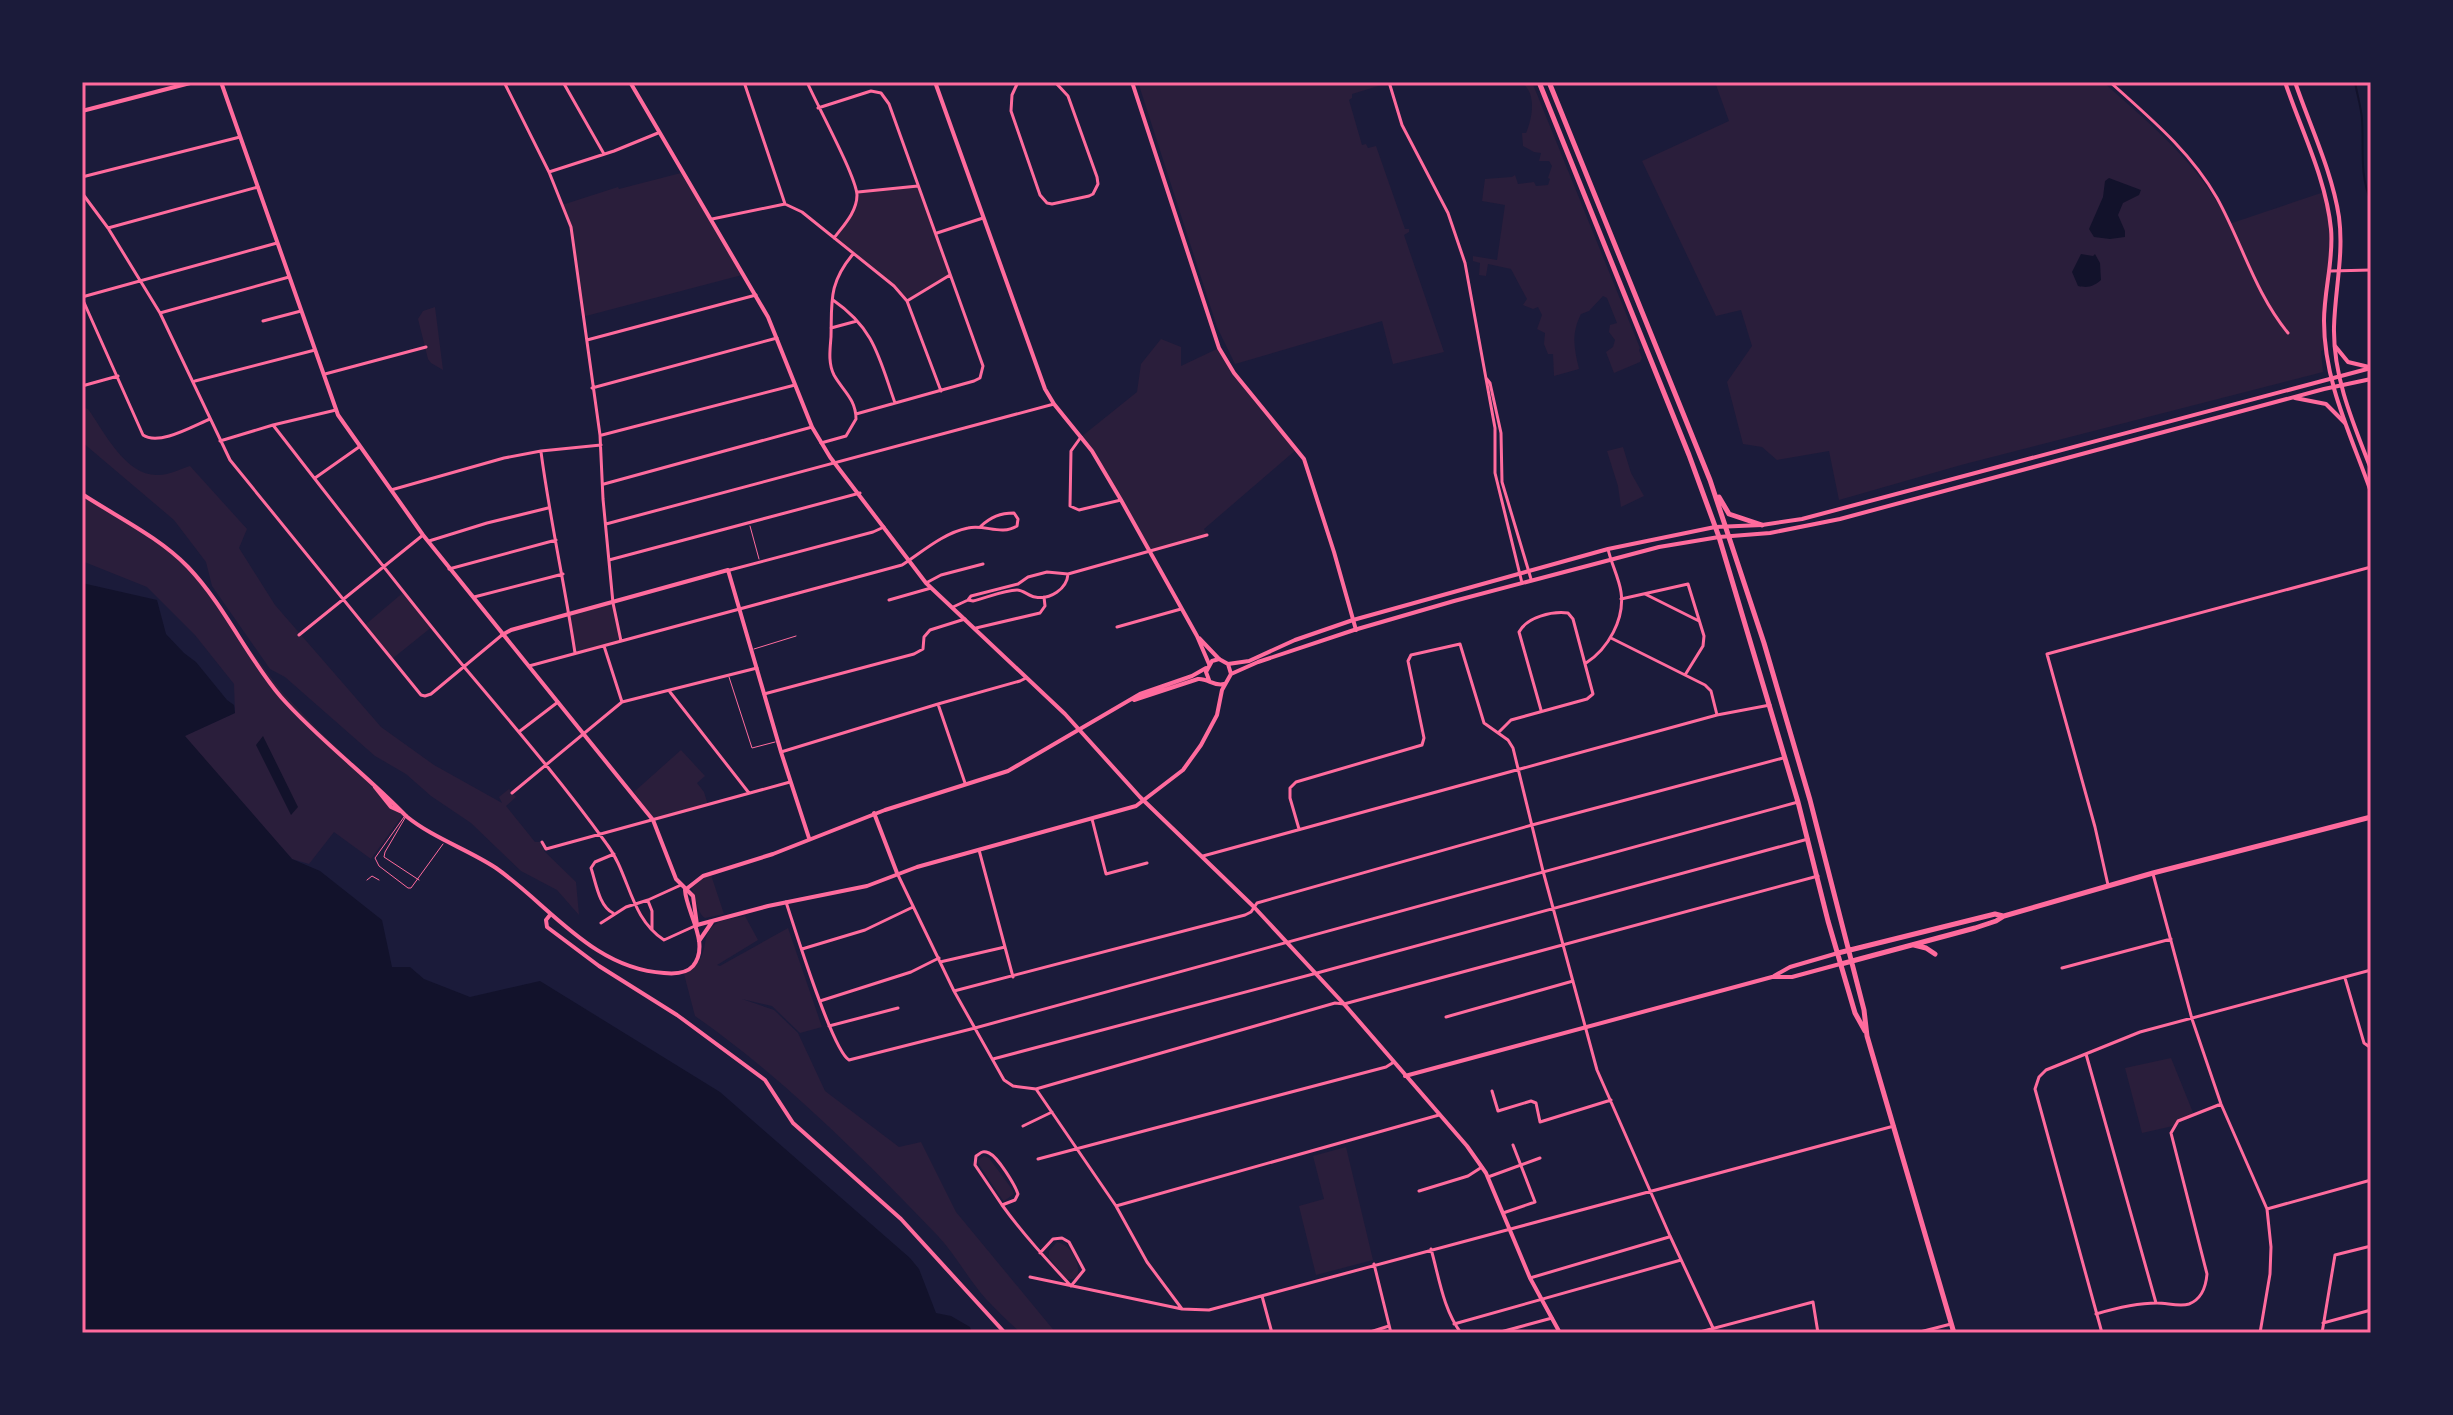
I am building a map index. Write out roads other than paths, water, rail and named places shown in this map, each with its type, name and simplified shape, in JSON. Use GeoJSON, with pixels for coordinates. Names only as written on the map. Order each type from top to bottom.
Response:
{"type":"FeatureCollection","features":[{"type":"Feature","properties":{"kind":"main road"},"geometry":{"type":"LineString","coordinates":[[1539,82],[1719,537],[1798,802],[1855,1013],[1867,1036]]}},
{"type":"Feature","properties":{"kind":"main road"},"geometry":{"type":"LineString","coordinates":[[1549,82],[1727,526],[1810,800],[1864,1010],[1867,1036],[1954,1333]]}},
{"type":"Feature","properties":{"kind":"main road"},"geometry":{"type":"LineString","coordinates":[[1710,480],[1729,514],[1762,525]]}},
{"type":"Feature","properties":{"kind":"main road"},"geometry":{"type":"LineString","coordinates":[[1841,964],[1975,928],[2004,916],[2108,885],[2371,817]]}},
{"type":"Feature","properties":{"kind":"main road"},"geometry":{"type":"LineString","coordinates":[[1838,953],[1995,914],[2004,916]]}},
{"type":"Feature","properties":{"kind":"main road"},"geometry":{"type":"LineString","coordinates":[[1913,945],[1935,954]]}},
{"type":"Feature","properties":{"kind":"street"},"geometry":{"type":"LineString","coordinates":[[82,111],[194,82]]}},
{"type":"Feature","properties":{"kind":"street"},"geometry":{"type":"LineString","coordinates":[[82,494],[163,546],[186,565],[280,696],[404,814],[445,841],[484,860],[550,915],[624,964],[652,972],[675,973],[687,971],[697,959],[697,925],[653,820],[449,569],[359,447],[336,410],[221,82]]}},
{"type":"Feature","properties":{"kind":"street"},"geometry":{"type":"LineString","coordinates":[[504,82],[549,172],[571,227],[600,435],[613,603],[621,641]]}},
{"type":"Feature","properties":{"kind":"street"},"geometry":{"type":"LineString","coordinates":[[563,82],[604,154]]}},
{"type":"Feature","properties":{"kind":"street"},"geometry":{"type":"LineString","coordinates":[[630,82],[756,295],[777,338],[812,427],[835,464],[926,583],[1078,728],[1144,801],[1254,907],[1317,973],[1467,1146],[1488,1177],[1530,1278],[1560,1333]]}},
{"type":"Feature","properties":{"kind":"street"},"geometry":{"type":"LineString","coordinates":[[744,82],[785,204]]}},
{"type":"Feature","properties":{"kind":"street"},"geometry":{"type":"LineString","coordinates":[[807,82],[857,193],[849,219],[834,238]]}},
{"type":"Feature","properties":{"kind":"street"},"geometry":{"type":"LineString","coordinates":[[935,82],[1039,376],[1054,404],[1092,451],[1121,500],[1197,636],[1208,666],[1209,680]]}},
{"type":"Feature","properties":{"kind":"street"},"geometry":{"type":"LineString","coordinates":[[1018,82],[1012,95],[1011,111],[1040,195],[1052,204],[1089,196],[1098,184],[1068,96],[1055,82]]}},
{"type":"Feature","properties":{"kind":"street"},"geometry":{"type":"LineString","coordinates":[[1132,82],[1219,348],[1234,373],[1304,459],[1356,630]]}},
{"type":"Feature","properties":{"kind":"street"},"geometry":{"type":"LineString","coordinates":[[1389,82],[1406,133],[1448,213],[1465,263],[1495,428],[1495,473],[1522,583]]}},
{"type":"Feature","properties":{"kind":"street"},"geometry":{"type":"LineString","coordinates":[[2110,82],[2166,132],[2194,163],[2218,200],[2258,289],[2288,333]]}},
{"type":"Feature","properties":{"kind":"street"},"geometry":{"type":"LineString","coordinates":[[2285,82],[2326,196],[2331,230],[2324,320],[2330,379],[2371,492]]}},
{"type":"Feature","properties":{"kind":"street"},"geometry":{"type":"LineString","coordinates":[[2295,82],[2336,199],[2341,234],[2335,306],[2339,377],[2371,469]]}},
{"type":"Feature","properties":{"kind":"street"},"geometry":{"type":"LineString","coordinates":[[818,108],[871,91],[881,93],[889,104],[983,366],[980,378],[856,414]]}},
{"type":"Feature","properties":{"kind":"street"},"geometry":{"type":"LineString","coordinates":[[549,172],[660,132]]}},
{"type":"Feature","properties":{"kind":"street"},"geometry":{"type":"LineString","coordinates":[[82,177],[240,137]]}},
{"type":"Feature","properties":{"kind":"street"},"geometry":{"type":"LineString","coordinates":[[857,193],[918,186]]}},
{"type":"Feature","properties":{"kind":"street"},"geometry":{"type":"LineString","coordinates":[[108,228],[258,187]]}},
{"type":"Feature","properties":{"kind":"street"},"geometry":{"type":"LineString","coordinates":[[82,193],[108,228],[160,313],[230,460],[421,695],[431,694],[511,630],[884,527]]}},
{"type":"Feature","properties":{"kind":"street"},"geometry":{"type":"LineString","coordinates":[[712,219],[785,204],[802,212],[894,286],[907,301],[941,391]]}},
{"type":"Feature","properties":{"kind":"street"},"geometry":{"type":"LineString","coordinates":[[936,234],[983,218]]}},
{"type":"Feature","properties":{"kind":"street"},"geometry":{"type":"LineString","coordinates":[[210,419],[160,439],[147,438],[140,430],[82,297],[277,243]]}},
{"type":"Feature","properties":{"kind":"street"},"geometry":{"type":"LineString","coordinates":[[820,443],[846,436],[856,414],[851,397],[831,366],[831,299],[841,271],[853,254]]}},
{"type":"Feature","properties":{"kind":"street"},"geometry":{"type":"LineString","coordinates":[[2329,270],[2371,270]]}},
{"type":"Feature","properties":{"kind":"street"},"geometry":{"type":"LineString","coordinates":[[907,301],[950,275]]}},
{"type":"Feature","properties":{"kind":"street"},"geometry":{"type":"LineString","coordinates":[[160,313],[289,277]]}},
{"type":"Feature","properties":{"kind":"street"},"geometry":{"type":"LineString","coordinates":[[587,340],[756,295]]}},
{"type":"Feature","properties":{"kind":"street"},"geometry":{"type":"LineString","coordinates":[[831,299],[857,321],[872,339],[895,403]]}},
{"type":"Feature","properties":{"kind":"street"},"geometry":{"type":"LineString","coordinates":[[263,321],[301,311]]}},
{"type":"Feature","properties":{"kind":"street"},"geometry":{"type":"LineString","coordinates":[[831,328],[857,321]]}},
{"type":"Feature","properties":{"kind":"street"},"geometry":{"type":"LineString","coordinates":[[592,388],[777,338]]}},
{"type":"Feature","properties":{"kind":"street"},"geometry":{"type":"LineString","coordinates":[[2335,346],[2348,362],[2371,368]]}},
{"type":"Feature","properties":{"kind":"street"},"geometry":{"type":"LineString","coordinates":[[323,375],[426,347]]}},
{"type":"Feature","properties":{"kind":"street"},"geometry":{"type":"LineString","coordinates":[[194,381],[315,350]]}},
{"type":"Feature","properties":{"kind":"street"},"geometry":{"type":"LineString","coordinates":[[1197,636],[1228,664],[1249,661],[1289,642],[1353,620],[1527,570],[1608,549],[1715,527],[1762,525],[1817,515],[2371,368]]}},
{"type":"Feature","properties":{"kind":"street"},"geometry":{"type":"LineString","coordinates":[[82,386],[118,376]]}},
{"type":"Feature","properties":{"kind":"street"},"geometry":{"type":"LineString","coordinates":[[1486,378],[1490,383],[1501,433],[1502,482],[1531,580]]}},
{"type":"Feature","properties":{"kind":"street"},"geometry":{"type":"LineString","coordinates":[[273,425],[464,666],[547,765],[614,854],[639,916],[664,940],[715,919],[867,886],[897,873],[1136,806],[1187,765],[1217,715],[1220,697],[1231,674],[1258,662],[1356,630],[1659,547],[1719,537],[1770,533],[1840,519],[2293,397],[2371,379]]}},
{"type":"Feature","properties":{"kind":"street"},"geometry":{"type":"LineString","coordinates":[[600,435],[795,385]]}},
{"type":"Feature","properties":{"kind":"street"},"geometry":{"type":"LineString","coordinates":[[2293,397],[2326,404],[2345,423]]}},
{"type":"Feature","properties":{"kind":"street"},"geometry":{"type":"LineString","coordinates":[[606,524],[1054,404]]}},
{"type":"Feature","properties":{"kind":"street"},"geometry":{"type":"LineString","coordinates":[[219,441],[336,410]]}},
{"type":"Feature","properties":{"kind":"street"},"geometry":{"type":"LineString","coordinates":[[604,484],[812,427]]}},
{"type":"Feature","properties":{"kind":"street"},"geometry":{"type":"LineString","coordinates":[[1081,437],[1071,451],[1070,506],[1079,510],[1121,500]]}},
{"type":"Feature","properties":{"kind":"street"},"geometry":{"type":"LineString","coordinates":[[391,490],[494,460],[601,445]]}},
{"type":"Feature","properties":{"kind":"street"},"geometry":{"type":"LineString","coordinates":[[315,478],[359,447]]}},
{"type":"Feature","properties":{"kind":"street"},"geometry":{"type":"LineString","coordinates":[[541,451],[548,508],[563,574],[575,653]]}},
{"type":"Feature","properties":{"kind":"street"},"geometry":{"type":"LineString","coordinates":[[609,560],[860,493]]}},
{"type":"Feature","properties":{"kind":"street"},"geometry":{"type":"LineString","coordinates":[[429,541],[548,508]]}},
{"type":"Feature","properties":{"kind":"street"},"geometry":{"type":"LineString","coordinates":[[529,666],[902,565],[915,554],[960,530],[981,526],[1006,531],[1017,526],[1018,516],[1014,513],[1003,514],[990,518],[981,526]]}},
{"type":"Feature","properties":{"kind":"street"},"geometry":{"type":"LineString","coordinates":[[299,635],[423,535]]}},
{"type":"Feature","properties":{"kind":"street"},"geometry":{"type":"LineString","coordinates":[[953,607],[971,596],[1018,584],[1028,577],[1047,572],[1068,574],[1207,535]]}},
{"type":"Feature","properties":{"kind":"street"},"geometry":{"type":"LineString","coordinates":[[449,569],[556,540]]}},
{"type":"Feature","properties":{"kind":"street"},"geometry":{"type":"LineString","coordinates":[[1586,663],[1611,638],[1618,621],[1621,590],[1608,549]]}},
{"type":"Feature","properties":{"kind":"street"},"geometry":{"type":"LineString","coordinates":[[926,583],[941,575],[983,564]]}},
{"type":"Feature","properties":{"kind":"street"},"geometry":{"type":"LineString","coordinates":[[2108,885],[2047,654],[2371,567]]}},
{"type":"Feature","properties":{"kind":"street"},"geometry":{"type":"LineString","coordinates":[[728,570],[809,838]]}},
{"type":"Feature","properties":{"kind":"street"},"geometry":{"type":"LineString","coordinates":[[473,598],[563,574]]}},
{"type":"Feature","properties":{"kind":"street"},"geometry":{"type":"LineString","coordinates":[[968,600],[1019,590],[1035,597],[1044,597],[1063,588],[1068,574]]}},
{"type":"Feature","properties":{"kind":"street"},"geometry":{"type":"LineString","coordinates":[[1018,584],[1019,590]]}},
{"type":"Feature","properties":{"kind":"street"},"geometry":{"type":"LineString","coordinates":[[1621,599],[1688,584],[1704,636],[1703,646],[1685,675]]}},
{"type":"Feature","properties":{"kind":"street"},"geometry":{"type":"LineString","coordinates":[[889,600],[931,588]]}},
{"type":"Feature","properties":{"kind":"street"},"geometry":{"type":"LineString","coordinates":[[1645,594],[1700,622]]}},
{"type":"Feature","properties":{"kind":"street"},"geometry":{"type":"LineString","coordinates":[[975,628],[1040,613],[1045,606],[1044,597]]}},
{"type":"Feature","properties":{"kind":"street"},"geometry":{"type":"LineString","coordinates":[[1117,627],[1181,609]]}},
{"type":"Feature","properties":{"kind":"street"},"geometry":{"type":"LineString","coordinates":[[1499,732],[1511,720],[1587,699],[1593,694],[1573,619],[1568,613],[1557,612],[1528,621],[1519,632],[1541,710]]}},
{"type":"Feature","properties":{"kind":"street"},"geometry":{"type":"LineString","coordinates":[[764,694],[914,654],[923,649],[924,637],[930,630],[965,619]]}},
{"type":"Feature","properties":{"kind":"street"},"geometry":{"type":"LineString","coordinates":[[1611,638],[1705,685],[1711,691],[1717,715]]}},
{"type":"Feature","properties":{"kind":"street"},"geometry":{"type":"LineString","coordinates":[[1299,829],[1290,798],[1290,788],[1296,782],[1422,745],[1424,738],[1408,661],[1411,655],[1460,644],[1484,723],[1499,732],[1513,748],[1597,1070],[1713,1328]]}},
{"type":"Feature","properties":{"kind":"street"},"geometry":{"type":"LineString","coordinates":[[604,646],[622,702]]}},
{"type":"Feature","properties":{"kind":"street"},"geometry":{"type":"LineString","coordinates":[[601,923],[633,905],[683,888],[703,876],[773,854],[874,813],[1012,769],[1146,691],[1192,676],[1219,659]]}},
{"type":"Feature","properties":{"kind":"street"},"geometry":{"type":"LineString","coordinates":[[1228,664],[1231,674]]}},
{"type":"Feature","properties":{"kind":"street"},"geometry":{"type":"LineString","coordinates":[[512,793],[622,702],[757,668]]}},
{"type":"Feature","properties":{"kind":"street"},"geometry":{"type":"LineString","coordinates":[[781,752],[1026,678]]}},
{"type":"Feature","properties":{"kind":"street"},"geometry":{"type":"LineString","coordinates":[[1127,703],[1201,678],[1216,685],[1226,682]]}},
{"type":"Feature","properties":{"kind":"street"},"geometry":{"type":"LineString","coordinates":[[669,691],[749,793]]}},
{"type":"Feature","properties":{"kind":"street"},"geometry":{"type":"LineString","coordinates":[[519,731],[558,702]]}},
{"type":"Feature","properties":{"kind":"street"},"geometry":{"type":"LineString","coordinates":[[938,704],[965,784]]}},
{"type":"Feature","properties":{"kind":"street"},"geometry":{"type":"LineString","coordinates":[[1203,856],[1717,715],[1770,705]]}},
{"type":"Feature","properties":{"kind":"street"},"geometry":{"type":"LineString","coordinates":[[954,991],[1245,915],[1257,903],[1783,758]]}},
{"type":"Feature","properties":{"kind":"street"},"geometry":{"type":"LineString","coordinates":[[542,842],[546,849],[790,782]]}},
{"type":"Feature","properties":{"kind":"street"},"geometry":{"type":"LineString","coordinates":[[786,902],[829,1026],[842,1055],[849,1060],[1798,802]]}},
{"type":"Feature","properties":{"kind":"street"},"geometry":{"type":"LineString","coordinates":[[874,813],[913,907],[954,991],[1004,1080],[1013,1086],[1036,1089],[1335,1003],[1344,1004],[1818,876]]}},
{"type":"Feature","properties":{"kind":"street"},"geometry":{"type":"LineString","coordinates":[[1092,819],[1106,874],[1147,863]]}},
{"type":"Feature","properties":{"kind":"street"},"geometry":{"type":"LineString","coordinates":[[993,1059],[1808,839]]}},
{"type":"Feature","properties":{"kind":"street"},"geometry":{"type":"LineString","coordinates":[[979,850],[1013,977]]}},
{"type":"Feature","properties":{"kind":"street"},"geometry":{"type":"LineString","coordinates":[[614,854],[595,862],[591,868],[604,905],[616,914]]}},
{"type":"Feature","properties":{"kind":"street"},"geometry":{"type":"LineString","coordinates":[[2153,873],[2192,1019],[2221,1104],[2267,1209],[2271,1261],[2260,1333]]}},
{"type":"Feature","properties":{"kind":"street"},"geometry":{"type":"LineString","coordinates":[[648,900],[652,911],[652,929]]}},
{"type":"Feature","properties":{"kind":"street"},"geometry":{"type":"LineString","coordinates":[[802,949],[865,930],[913,907]]}},
{"type":"Feature","properties":{"kind":"street"},"geometry":{"type":"LineString","coordinates":[[550,915],[546,920],[547,927],[567,943],[677,1015],[765,1080],[793,1123],[901,1219],[1005,1333]]}},
{"type":"Feature","properties":{"kind":"street"},"geometry":{"type":"LineString","coordinates":[[698,943],[715,919]]}},
{"type":"Feature","properties":{"kind":"street"},"geometry":{"type":"LineString","coordinates":[[2062,968],[2171,939]]}},
{"type":"Feature","properties":{"kind":"street"},"geometry":{"type":"LineString","coordinates":[[820,1001],[940,960],[1005,947]]}},
{"type":"Feature","properties":{"kind":"street"},"geometry":{"type":"LineString","coordinates":[[1405,1076],[1772,977],[1790,967],[1838,953]]}},
{"type":"Feature","properties":{"kind":"street"},"geometry":{"type":"LineString","coordinates":[[1772,977],[1792,977],[1841,964]]}},
{"type":"Feature","properties":{"kind":"street"},"geometry":{"type":"LineString","coordinates":[[2102,1333],[2035,1089],[2039,1077],[2046,1070],[2140,1032],[2371,970]]}},
{"type":"Feature","properties":{"kind":"street"},"geometry":{"type":"LineString","coordinates":[[2345,977],[2364,1043],[2371,1048]]}},
{"type":"Feature","properties":{"kind":"street"},"geometry":{"type":"LineString","coordinates":[[1446,1017],[1573,981]]}},
{"type":"Feature","properties":{"kind":"street"},"geometry":{"type":"LineString","coordinates":[[829,1026],[898,1008]]}},
{"type":"Feature","properties":{"kind":"street"},"geometry":{"type":"LineString","coordinates":[[2086,1054],[2156,1303]]}},
{"type":"Feature","properties":{"kind":"street"},"geometry":{"type":"LineString","coordinates":[[1038,1159],[1273,1098],[1386,1067],[1394,1062]]}},
{"type":"Feature","properties":{"kind":"street"},"geometry":{"type":"LineString","coordinates":[[1036,1089],[1116,1206],[1147,1262],[1182,1309]]}},
{"type":"Feature","properties":{"kind":"street"},"geometry":{"type":"LineString","coordinates":[[1492,1091],[1498,1111],[1531,1101],[1536,1103],[1540,1122],[1611,1100]]}},
{"type":"Feature","properties":{"kind":"street"},"geometry":{"type":"LineString","coordinates":[[2096,1314],[2156,1303],[2187,1305],[2199,1297],[2207,1274],[2171,1133],[2178,1121],[2221,1104]]}},
{"type":"Feature","properties":{"kind":"street"},"geometry":{"type":"LineString","coordinates":[[1023,1126],[1052,1112]]}},
{"type":"Feature","properties":{"kind":"street"},"geometry":{"type":"LineString","coordinates":[[1116,1206],[1439,1115]]}},
{"type":"Feature","properties":{"kind":"street"},"geometry":{"type":"LineString","coordinates":[[1030,1277],[1182,1309],[1209,1310],[1894,1126]]}},
{"type":"Feature","properties":{"kind":"street"},"geometry":{"type":"LineString","coordinates":[[1503,1213],[1535,1202],[1513,1145]]}},
{"type":"Feature","properties":{"kind":"street"},"geometry":{"type":"LineString","coordinates":[[1002,1205],[1015,1200],[1018,1194],[1015,1186],[993,1157],[980,1153],[976,1156],[975,1165],[1002,1205],[1071,1286]]}},
{"type":"Feature","properties":{"kind":"street"},"geometry":{"type":"LineString","coordinates":[[1488,1177],[1540,1158]]}},
{"type":"Feature","properties":{"kind":"street"},"geometry":{"type":"LineString","coordinates":[[1419,1191],[1468,1176],[1482,1167]]}},
{"type":"Feature","properties":{"kind":"street"},"geometry":{"type":"LineString","coordinates":[[2267,1209],[2371,1180]]}},
{"type":"Feature","properties":{"kind":"street"},"geometry":{"type":"LineString","coordinates":[[1530,1278],[1670,1236]]}},
{"type":"Feature","properties":{"kind":"street"},"geometry":{"type":"LineString","coordinates":[[1040,1253],[1053,1239],[1062,1238],[1069,1242],[1084,1270],[1071,1286]]}},
{"type":"Feature","properties":{"kind":"street"},"geometry":{"type":"LineString","coordinates":[[2322,1333],[2335,1255],[2371,1246]]}},
{"type":"Feature","properties":{"kind":"street"},"geometry":{"type":"LineString","coordinates":[[1431,1249],[1446,1306],[1461,1333]]}},
{"type":"Feature","properties":{"kind":"street"},"geometry":{"type":"LineString","coordinates":[[1454,1324],[1681,1260]]}},
{"type":"Feature","properties":{"kind":"street"},"geometry":{"type":"LineString","coordinates":[[1374,1264],[1391,1333]]}},
{"type":"Feature","properties":{"kind":"street"},"geometry":{"type":"LineString","coordinates":[[1262,1296],[1272,1333]]}},
{"type":"Feature","properties":{"kind":"street"},"geometry":{"type":"LineString","coordinates":[[1696,1333],[1813,1302],[1818,1333]]}},
{"type":"Feature","properties":{"kind":"street"},"geometry":{"type":"LineString","coordinates":[[2323,1323],[2371,1310]]}},
{"type":"Feature","properties":{"kind":"street"},"geometry":{"type":"LineString","coordinates":[[1497,1333],[1552,1318]]}},
{"type":"Feature","properties":{"kind":"street"},"geometry":{"type":"LineString","coordinates":[[1916,1333],[1951,1324]]}},
{"type":"Feature","properties":{"kind":"street"},"geometry":{"type":"LineString","coordinates":[[1367,1333],[1389,1326]]}},
{"type":"Feature","properties":{"kind":"lane"},"geometry":{"type":"LineString","coordinates":[[748,522],[760,562]]}},
{"type":"Feature","properties":{"kind":"lane"},"geometry":{"type":"LineString","coordinates":[[752,649],[796,636]]}},
{"type":"Feature","properties":{"kind":"lane"},"geometry":{"type":"LineString","coordinates":[[728,675],[752,748],[778,741]]}},
{"type":"Feature","properties":{"kind":"lane"},"geometry":{"type":"LineString","coordinates":[[404,814],[404,823],[384,857],[419,881]]}},
{"type":"Feature","properties":{"kind":"lane"},"geometry":{"type":"LineString","coordinates":[[404,814],[375,861],[409,888],[419,881],[445,841]]}},
{"type":"Feature","properties":{"kind":"lane"},"geometry":{"type":"LineString","coordinates":[[367,880],[372,876],[379,880]]}},
{"type":"Feature","properties":{"kind":"waterway"},"geometry":{"type":"LineString","coordinates":[[2355,82],[2362,119],[2363,171],[2371,201]]}}]}
